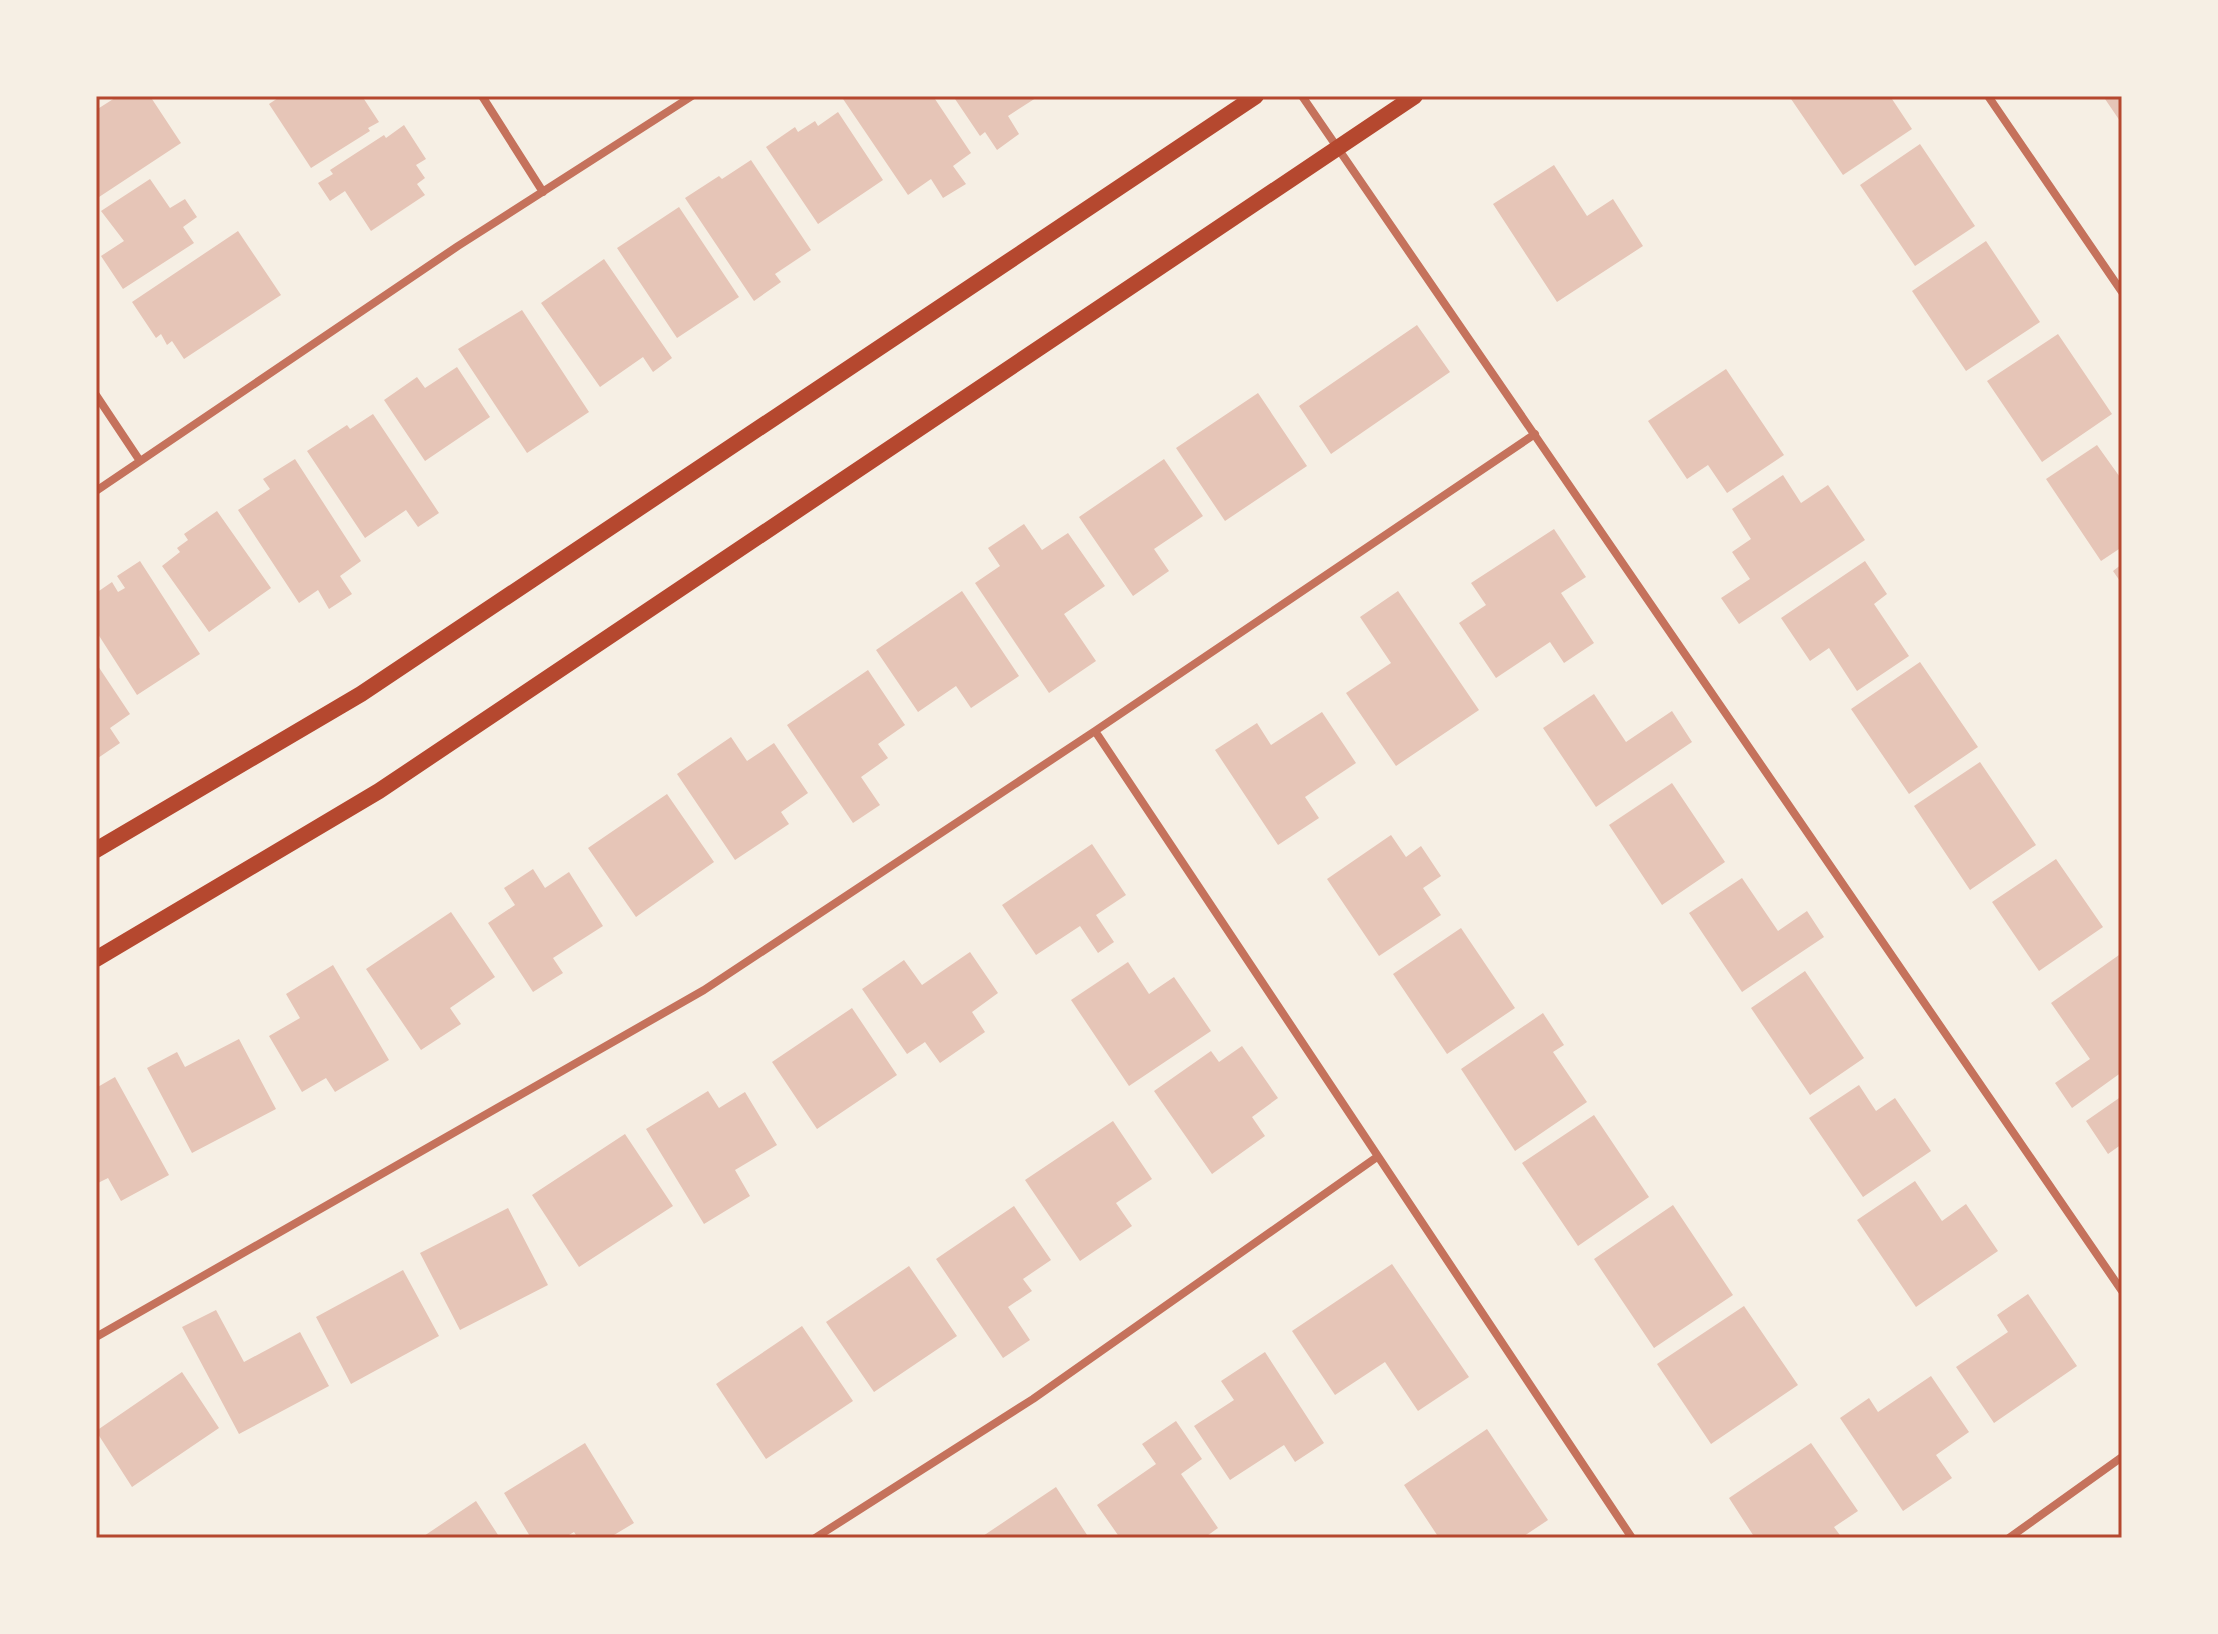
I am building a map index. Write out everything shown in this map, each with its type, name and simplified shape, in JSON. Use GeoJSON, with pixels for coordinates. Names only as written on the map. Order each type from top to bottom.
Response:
{"type":"FeatureCollection","features":[{"type":"Feature","properties":{"kind":"main road"},"geometry":{"type":"LineString","coordinates":[[96,850],[361,694],[1256,96]]}},
{"type":"Feature","properties":{"kind":"main road"},"geometry":{"type":"LineString","coordinates":[[96,959],[379,791],[1415,96]]}},
{"type":"Feature","properties":{"kind":"street"},"geometry":{"type":"LineString","coordinates":[[482,96],[543,192]]}},
{"type":"Feature","properties":{"kind":"street"},"geometry":{"type":"LineString","coordinates":[[96,491],[692,96]]}},
{"type":"Feature","properties":{"kind":"street"},"geometry":{"type":"LineString","coordinates":[[1302,96],[2122,1291]]}},
{"type":"Feature","properties":{"kind":"street"},"geometry":{"type":"LineString","coordinates":[[1988,96],[2122,292]]}},
{"type":"Feature","properties":{"kind":"street"},"geometry":{"type":"LineString","coordinates":[[96,395],[140,461]]}},
{"type":"Feature","properties":{"kind":"street"},"geometry":{"type":"LineString","coordinates":[[96,1337],[704,990],[1535,434]]}},
{"type":"Feature","properties":{"kind":"street"},"geometry":{"type":"LineString","coordinates":[[1095,731],[1632,1538]]}},
{"type":"Feature","properties":{"kind":"street"},"geometry":{"type":"LineString","coordinates":[[815,1538],[1033,1399],[1377,1157]]}},
{"type":"Feature","properties":{"kind":"street"},"geometry":{"type":"LineString","coordinates":[[2009,1538],[2122,1457]]}},
{"type":"Feature","properties":{"kind":"building"},"geometry":{"type":"Polygon","coordinates":[[[118,96],[150,96],[181,143],[96,199],[96,110],[118,96]]]}},
{"type":"Feature","properties":{"kind":"building"},"geometry":{"type":"Polygon","coordinates":[[[281,96],[362,96],[379,122],[368,128],[370,131],[311,168],[269,104],[281,96]]]}},
{"type":"Feature","properties":{"kind":"building"},"geometry":{"type":"Polygon","coordinates":[[[841,96],[933,96],[971,153],[953,166],[966,184],[943,198],[931,179],[908,195],[841,96]]]}},
{"type":"Feature","properties":{"kind":"building"},"geometry":{"type":"Polygon","coordinates":[[[953,96],[1039,96],[1008,116],[1019,134],[997,150],[985,132],[980,136],[953,96]]]}},
{"type":"Feature","properties":{"kind":"building"},"geometry":{"type":"Polygon","coordinates":[[[1789,96],[1890,96],[1912,129],[1843,175],[1789,96]]]}},
{"type":"Feature","properties":{"kind":"building"},"geometry":{"type":"Polygon","coordinates":[[[2103,96],[2122,96],[2122,124],[2103,96]]]}},
{"type":"Feature","properties":{"kind":"building"},"geometry":{"type":"Polygon","coordinates":[[[838,112],[883,180],[818,224],[766,147],[795,127],[798,132],[815,121],[818,126],[838,112]]]}},
{"type":"Feature","properties":{"kind":"building"},"geometry":{"type":"Polygon","coordinates":[[[404,125],[426,159],[416,165],[425,178],[417,184],[425,195],[371,231],[345,191],[330,201],[318,183],[333,174],[330,170],[404,125]]]}},
{"type":"Feature","properties":{"kind":"building"},"geometry":{"type":"Polygon","coordinates":[[[1920,144],[1975,226],[1915,266],[1860,185],[1920,144]]]}},
{"type":"Feature","properties":{"kind":"building"},"geometry":{"type":"Polygon","coordinates":[[[751,160],[811,250],[775,274],[781,282],[754,301],[685,198],[751,160]]]}},
{"type":"Feature","properties":{"kind":"building"},"geometry":{"type":"Polygon","coordinates":[[[1554,165],[1587,216],[1613,199],[1643,246],[1557,302],[1493,204],[1554,165]]]}},
{"type":"Feature","properties":{"kind":"building"},"geometry":{"type":"Polygon","coordinates":[[[150,179],[170,208],[185,199],[197,217],[183,227],[194,243],[123,289],[101,256],[124,241],[101,211],[150,179]]]}},
{"type":"Feature","properties":{"kind":"building"},"geometry":{"type":"Polygon","coordinates":[[[679,207],[739,297],[677,338],[617,248],[679,207]]]}},
{"type":"Feature","properties":{"kind":"building"},"geometry":{"type":"Polygon","coordinates":[[[238,231],[281,295],[184,359],[172,341],[167,345],[161,334],[156,338],[132,302],[238,231]]]}},
{"type":"Feature","properties":{"kind":"building"},"geometry":{"type":"Polygon","coordinates":[[[1986,241],[2040,322],[1966,371],[1912,291],[1986,241]]]}},
{"type":"Feature","properties":{"kind":"building"},"geometry":{"type":"Polygon","coordinates":[[[604,259],[672,358],[653,372],[643,357],[600,387],[541,303],[604,259]]]}},
{"type":"Feature","properties":{"kind":"building"},"geometry":{"type":"Polygon","coordinates":[[[522,310],[589,412],[527,453],[458,349],[522,310]]]}},
{"type":"Feature","properties":{"kind":"building"},"geometry":{"type":"Polygon","coordinates":[[[1417,325],[1450,372],[1331,454],[1299,406],[1417,325]]]}},
{"type":"Feature","properties":{"kind":"building"},"geometry":{"type":"Polygon","coordinates":[[[2058,334],[2112,414],[2042,462],[1987,381],[2058,334]]]}},
{"type":"Feature","properties":{"kind":"building"},"geometry":{"type":"Polygon","coordinates":[[[457,367],[490,417],[425,461],[384,400],[417,377],[425,388],[457,367]]]}},
{"type":"Feature","properties":{"kind":"building"},"geometry":{"type":"Polygon","coordinates":[[[1726,369],[1784,455],[1727,493],[1708,465],[1687,479],[1648,421],[1726,369]]]}},
{"type":"Feature","properties":{"kind":"building"},"geometry":{"type":"Polygon","coordinates":[[[1258,393],[1307,466],[1225,521],[1176,448],[1258,393]]]}},
{"type":"Feature","properties":{"kind":"building"},"geometry":{"type":"Polygon","coordinates":[[[373,414],[439,513],[418,527],[406,510],[365,538],[307,451],[347,425],[350,429],[373,414]]]}},
{"type":"Feature","properties":{"kind":"building"},"geometry":{"type":"Polygon","coordinates":[[[2097,445],[2122,480],[2122,547],[2101,561],[2046,479],[2097,445]]]}},
{"type":"Feature","properties":{"kind":"building"},"geometry":{"type":"Polygon","coordinates":[[[295,459],[361,561],[340,576],[352,594],[329,609],[318,590],[299,603],[238,510],[270,489],[263,479],[295,459]]]}},
{"type":"Feature","properties":{"kind":"building"},"geometry":{"type":"Polygon","coordinates":[[[1164,459],[1203,516],[1154,549],[1169,571],[1133,596],[1079,517],[1164,459]]]}},
{"type":"Feature","properties":{"kind":"building"},"geometry":{"type":"Polygon","coordinates":[[[1783,475],[1801,503],[1828,485],[1865,540],[1739,624],[1721,598],[1750,579],[1732,552],[1751,539],[1732,509],[1783,475]]]}},
{"type":"Feature","properties":{"kind":"building"},"geometry":{"type":"Polygon","coordinates":[[[217,511],[271,588],[209,632],[162,566],[180,552],[177,548],[188,540],[184,534],[217,511]]]}},
{"type":"Feature","properties":{"kind":"building"},"geometry":{"type":"Polygon","coordinates":[[[1024,524],[1042,550],[1068,533],[1105,586],[1064,614],[1096,661],[1049,693],[975,583],[1000,566],[988,548],[1024,524]]]}},
{"type":"Feature","properties":{"kind":"building"},"geometry":{"type":"Polygon","coordinates":[[[1554,529],[1586,577],[1561,593],[1594,643],[1564,663],[1550,642],[1496,678],[1459,623],[1486,605],[1471,583],[1554,529]]]}},
{"type":"Feature","properties":{"kind":"building"},"geometry":{"type":"Polygon","coordinates":[[[140,561],[200,654],[137,695],[96,631],[96,593],[112,582],[118,592],[125,588],[117,576],[140,561]]]}},
{"type":"Feature","properties":{"kind":"building"},"geometry":{"type":"Polygon","coordinates":[[[1865,561],[1887,594],[1874,604],[1909,656],[1857,691],[1829,648],[1810,661],[1781,618],[1865,561]]]}},
{"type":"Feature","properties":{"kind":"building"},"geometry":{"type":"Polygon","coordinates":[[[2122,564],[2122,584],[2113,571],[2122,564]]]}},
{"type":"Feature","properties":{"kind":"building"},"geometry":{"type":"Polygon","coordinates":[[[962,591],[1019,676],[971,708],[956,686],[918,712],[876,650],[962,591]]]}},
{"type":"Feature","properties":{"kind":"building"},"geometry":{"type":"Polygon","coordinates":[[[1398,591],[1479,710],[1396,766],[1346,693],[1391,663],[1360,617],[1398,591]]]}},
{"type":"Feature","properties":{"kind":"building"},"geometry":{"type":"Polygon","coordinates":[[[1920,662],[1978,747],[1909,794],[1851,709],[1920,662]]]}},
{"type":"Feature","properties":{"kind":"building"},"geometry":{"type":"Polygon","coordinates":[[[96,663],[130,714],[110,728],[120,743],[98,758],[96,663]]]}},
{"type":"Feature","properties":{"kind":"building"},"geometry":{"type":"Polygon","coordinates":[[[868,670],[905,725],[878,744],[888,758],[861,777],[880,805],[853,823],[787,725],[868,670]]]}},
{"type":"Feature","properties":{"kind":"building"},"geometry":{"type":"Polygon","coordinates":[[[1594,694],[1626,742],[1672,711],[1692,742],[1596,807],[1543,728],[1594,694]]]}},
{"type":"Feature","properties":{"kind":"building"},"geometry":{"type":"Polygon","coordinates":[[[1322,712],[1356,763],[1305,797],[1319,818],[1278,845],[1215,750],[1257,723],[1271,745],[1322,712]]]}},
{"type":"Feature","properties":{"kind":"building"},"geometry":{"type":"Polygon","coordinates":[[[731,737],[747,761],[774,743],[808,793],[781,812],[789,824],[735,860],[677,774],[731,737]]]}},
{"type":"Feature","properties":{"kind":"building"},"geometry":{"type":"Polygon","coordinates":[[[1980,762],[2036,845],[1970,890],[1914,806],[1980,762]]]}},
{"type":"Feature","properties":{"kind":"building"},"geometry":{"type":"Polygon","coordinates":[[[1672,783],[1725,862],[1662,905],[1609,825],[1672,783]]]}},
{"type":"Feature","properties":{"kind":"building"},"geometry":{"type":"Polygon","coordinates":[[[667,794],[714,862],[636,917],[588,848],[667,794]]]}},
{"type":"Feature","properties":{"kind":"building"},"geometry":{"type":"Polygon","coordinates":[[[1391,835],[1406,857],[1421,846],[1441,876],[1423,888],[1441,915],[1379,956],[1327,879],[1391,835]]]}},
{"type":"Feature","properties":{"kind":"building"},"geometry":{"type":"Polygon","coordinates":[[[1092,844],[1126,895],[1096,915],[1114,942],[1098,953],[1080,926],[1036,955],[1002,905],[1092,844]]]}},
{"type":"Feature","properties":{"kind":"building"},"geometry":{"type":"Polygon","coordinates":[[[2056,859],[2103,927],[2039,971],[1992,902],[2056,859]]]}},
{"type":"Feature","properties":{"kind":"building"},"geometry":{"type":"Polygon","coordinates":[[[533,869],[545,888],[569,872],[603,926],[553,958],[563,973],[533,992],[488,923],[515,905],[504,888],[533,869]]]}},
{"type":"Feature","properties":{"kind":"building"},"geometry":{"type":"Polygon","coordinates":[[[1742,878],[1778,931],[1807,911],[1824,937],[1742,992],[1689,913],[1742,878]]]}},
{"type":"Feature","properties":{"kind":"building"},"geometry":{"type":"Polygon","coordinates":[[[451,912],[495,977],[450,1008],[461,1024],[421,1050],[366,969],[451,912]]]}},
{"type":"Feature","properties":{"kind":"building"},"geometry":{"type":"Polygon","coordinates":[[[1461,928],[1515,1008],[1447,1054],[1393,974],[1461,928]]]}},
{"type":"Feature","properties":{"kind":"building"},"geometry":{"type":"Polygon","coordinates":[[[970,952],[998,993],[972,1012],[985,1032],[940,1063],[925,1042],[907,1054],[862,989],[904,960],[922,985],[970,952]]]}},
{"type":"Feature","properties":{"kind":"building"},"geometry":{"type":"Polygon","coordinates":[[[2119,955],[2122,959],[2122,1072],[2072,1108],[2055,1083],[2090,1059],[2051,1003],[2119,955]]]}},
{"type":"Feature","properties":{"kind":"building"},"geometry":{"type":"Polygon","coordinates":[[[1128,962],[1149,994],[1174,977],[1211,1031],[1129,1086],[1071,1000],[1128,962]]]}},
{"type":"Feature","properties":{"kind":"building"},"geometry":{"type":"Polygon","coordinates":[[[333,965],[389,1060],[335,1092],[326,1078],[302,1092],[269,1036],[300,1018],[286,994],[333,965]]]}},
{"type":"Feature","properties":{"kind":"building"},"geometry":{"type":"Polygon","coordinates":[[[1805,971],[1864,1058],[1810,1095],[1751,1008],[1805,971]]]}},
{"type":"Feature","properties":{"kind":"building"},"geometry":{"type":"Polygon","coordinates":[[[852,1008],[897,1075],[817,1129],[772,1062],[852,1008]]]}},
{"type":"Feature","properties":{"kind":"building"},"geometry":{"type":"Polygon","coordinates":[[[1543,1013],[1564,1045],[1553,1052],[1587,1102],[1515,1151],[1461,1069],[1543,1013]]]}},
{"type":"Feature","properties":{"kind":"building"},"geometry":{"type":"Polygon","coordinates":[[[239,1039],[276,1109],[192,1153],[147,1068],[177,1052],[185,1067],[239,1039]]]}},
{"type":"Feature","properties":{"kind":"building"},"geometry":{"type":"Polygon","coordinates":[[[1242,1046],[1278,1098],[1252,1117],[1265,1136],[1212,1174],[1154,1091],[1211,1051],[1219,1062],[1242,1046]]]}},
{"type":"Feature","properties":{"kind":"building"},"geometry":{"type":"Polygon","coordinates":[[[115,1077],[169,1175],[121,1201],[108,1178],[96,1184],[96,1088],[115,1077]]]}},
{"type":"Feature","properties":{"kind":"building"},"geometry":{"type":"Polygon","coordinates":[[[1859,1085],[1876,1111],[1895,1098],[1931,1151],[1863,1197],[1809,1118],[1859,1085]]]}},
{"type":"Feature","properties":{"kind":"building"},"geometry":{"type":"Polygon","coordinates":[[[708,1091],[719,1108],[745,1092],[777,1145],[735,1170],[750,1196],[704,1224],[646,1129],[708,1091]]]}},
{"type":"Feature","properties":{"kind":"building"},"geometry":{"type":"Polygon","coordinates":[[[2122,1096],[2122,1144],[2108,1154],[2086,1121],[2122,1096]]]}},
{"type":"Feature","properties":{"kind":"building"},"geometry":{"type":"Polygon","coordinates":[[[1594,1115],[1649,1197],[1578,1246],[1522,1163],[1594,1115]]]}},
{"type":"Feature","properties":{"kind":"building"},"geometry":{"type":"Polygon","coordinates":[[[1113,1121],[1152,1179],[1116,1203],[1132,1226],[1080,1261],[1025,1180],[1113,1121]]]}},
{"type":"Feature","properties":{"kind":"building"},"geometry":{"type":"Polygon","coordinates":[[[625,1134],[673,1206],[579,1267],[532,1195],[625,1134]]]}},
{"type":"Feature","properties":{"kind":"building"},"geometry":{"type":"Polygon","coordinates":[[[1915,1181],[1942,1221],[1966,1204],[1998,1251],[1916,1307],[1857,1220],[1915,1181]]]}},
{"type":"Feature","properties":{"kind":"building"},"geometry":{"type":"Polygon","coordinates":[[[1673,1205],[1733,1295],[1654,1348],[1594,1259],[1673,1205]]]}},
{"type":"Feature","properties":{"kind":"building"},"geometry":{"type":"Polygon","coordinates":[[[1014,1206],[1051,1260],[1023,1279],[1032,1291],[1008,1307],[1030,1340],[1003,1358],[936,1259],[1014,1206]]]}},
{"type":"Feature","properties":{"kind":"building"},"geometry":{"type":"Polygon","coordinates":[[[508,1208],[548,1285],[460,1330],[420,1253],[508,1208]]]}},
{"type":"Feature","properties":{"kind":"building"},"geometry":{"type":"Polygon","coordinates":[[[1392,1264],[1469,1377],[1418,1411],[1385,1362],[1335,1395],[1292,1331],[1392,1264]]]}},
{"type":"Feature","properties":{"kind":"building"},"geometry":{"type":"Polygon","coordinates":[[[909,1266],[957,1336],[874,1392],[826,1322],[909,1266]]]}},
{"type":"Feature","properties":{"kind":"building"},"geometry":{"type":"Polygon","coordinates":[[[403,1270],[439,1336],[351,1384],[316,1317],[403,1270]]]}},
{"type":"Feature","properties":{"kind":"building"},"geometry":{"type":"Polygon","coordinates":[[[2028,1294],[2077,1366],[1994,1423],[1956,1367],[2008,1332],[1997,1315],[2028,1294]]]}},
{"type":"Feature","properties":{"kind":"building"},"geometry":{"type":"Polygon","coordinates":[[[1744,1306],[1798,1385],[1711,1444],[1657,1364],[1744,1306]]]}},
{"type":"Feature","properties":{"kind":"building"},"geometry":{"type":"Polygon","coordinates":[[[216,1310],[244,1362],[300,1332],[329,1386],[239,1434],[182,1327],[216,1310]]]}},
{"type":"Feature","properties":{"kind":"building"},"geometry":{"type":"Polygon","coordinates":[[[802,1326],[853,1401],[766,1459],[716,1384],[802,1326]]]}},
{"type":"Feature","properties":{"kind":"building"},"geometry":{"type":"Polygon","coordinates":[[[1265,1352],[1324,1443],[1295,1462],[1284,1445],[1230,1480],[1194,1426],[1234,1400],[1221,1381],[1265,1352]]]}},
{"type":"Feature","properties":{"kind":"building"},"geometry":{"type":"Polygon","coordinates":[[[182,1372],[219,1428],[132,1487],[96,1431],[182,1372]]]}},
{"type":"Feature","properties":{"kind":"building"},"geometry":{"type":"Polygon","coordinates":[[[1931,1376],[1969,1432],[1936,1455],[1952,1478],[1903,1511],[1840,1418],[1869,1398],[1878,1412],[1931,1376]]]}},
{"type":"Feature","properties":{"kind":"building"},"geometry":{"type":"Polygon","coordinates":[[[1176,1421],[1202,1459],[1181,1474],[1218,1528],[1204,1538],[1120,1538],[1097,1505],[1156,1464],[1142,1444],[1176,1421]]]}},
{"type":"Feature","properties":{"kind":"building"},"geometry":{"type":"Polygon","coordinates":[[[1487,1429],[1548,1520],[1521,1538],[1439,1538],[1404,1485],[1487,1429]]]}},
{"type":"Feature","properties":{"kind":"building"},"geometry":{"type":"Polygon","coordinates":[[[585,1443],[634,1523],[609,1538],[578,1538],[574,1532],[564,1538],[531,1538],[504,1493],[585,1443]]]}},
{"type":"Feature","properties":{"kind":"building"},"geometry":{"type":"Polygon","coordinates":[[[1811,1443],[1858,1511],[1834,1527],[1842,1538],[1755,1538],[1729,1498],[1811,1443]]]}},
{"type":"Feature","properties":{"kind":"building"},"geometry":{"type":"Polygon","coordinates":[[[1056,1487],[1089,1538],[980,1538],[1056,1487]]]}},
{"type":"Feature","properties":{"kind":"building"},"geometry":{"type":"Polygon","coordinates":[[[476,1501],[500,1538],[421,1538],[476,1501]]]}}]}
